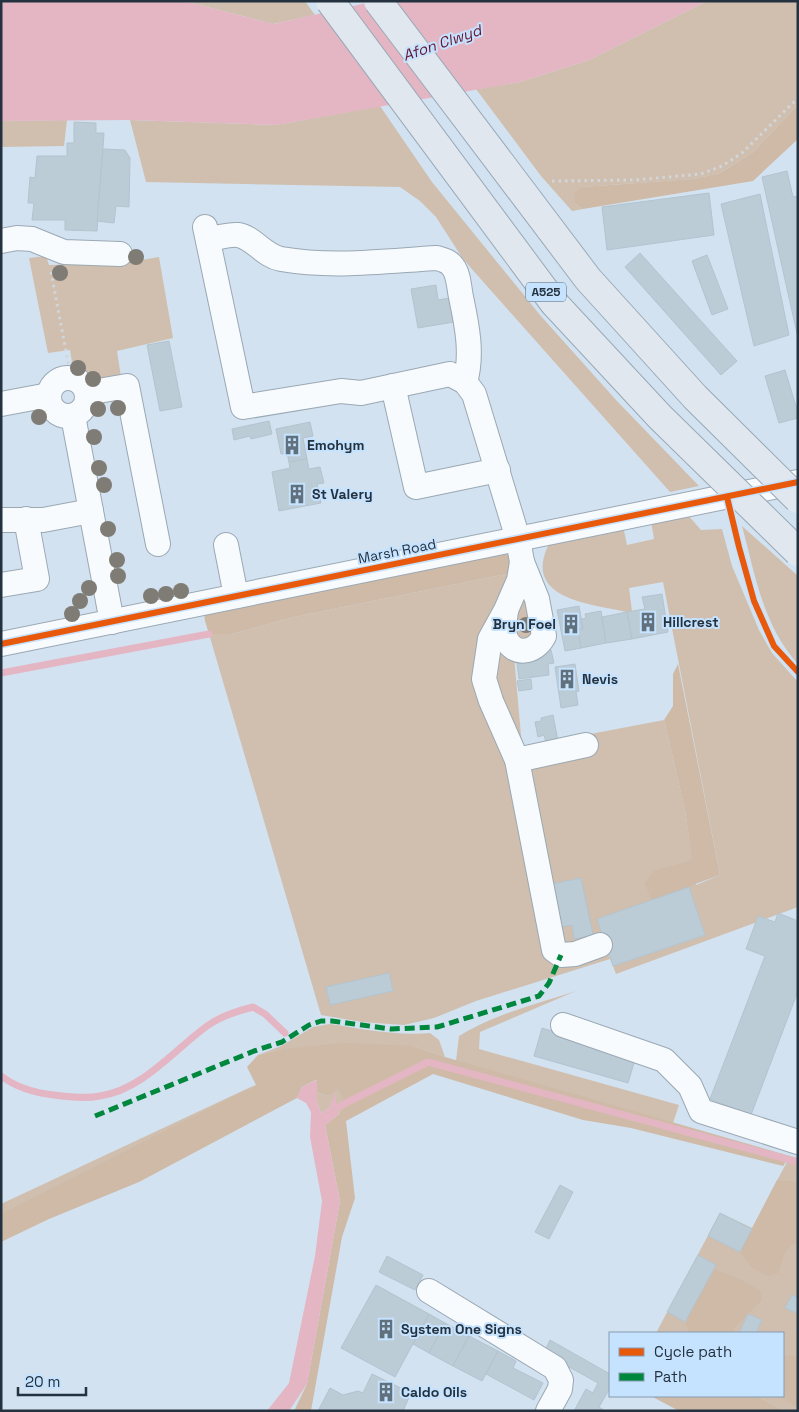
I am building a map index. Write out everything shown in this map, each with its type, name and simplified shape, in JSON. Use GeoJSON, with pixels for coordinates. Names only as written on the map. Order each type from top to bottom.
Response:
{"type":"FeatureCollection","features":[{"type":"Feature","properties":{"kind":"main road","name":"A525"},"geometry":{"type":"LineString","coordinates":[[330,1],[554,303],[660,417],[798,552]]}},
{"type":"Feature","properties":{"kind":"main road","name":"A525"},"geometry":{"type":"LineString","coordinates":[[378,1],[588,279],[696,397],[798,499]]}},
{"type":"Feature","properties":{"kind":"street"},"geometry":{"type":"LineString","coordinates":[[465,382],[469,358],[467,326],[457,275],[448,261],[437,258],[339,265],[279,259],[264,252],[246,238],[238,235],[207,233],[243,407],[341,391],[360,393],[450,374],[465,382],[474,394],[498,470],[520,551],[537,599],[544,636],[540,644],[529,651],[520,650],[509,645],[504,634],[506,610]]}},
{"type":"Feature","properties":{"kind":"street"},"geometry":{"type":"LineString","coordinates":[[1,241],[17,238],[32,239],[46,244],[55,250],[64,252],[120,254]]}},
{"type":"Feature","properties":{"kind":"street"},"geometry":{"type":"LineString","coordinates":[[79,385],[87,403],[84,408],[73,416],[66,416],[56,412],[52,407],[49,395],[58,380],[79,385],[127,386],[158,544]]}},
{"type":"Feature","properties":{"kind":"street"},"geometry":{"type":"LineString","coordinates":[[393,386],[416,487],[498,470]]}},
{"type":"Feature","properties":{"kind":"street"},"geometry":{"type":"LineString","coordinates":[[1,404],[49,395]]}},
{"type":"Feature","properties":{"kind":"street"},"geometry":{"type":"LineString","coordinates":[[73,416],[112,622]]}},
{"type":"Feature","properties":{"kind":"street","name":"Marsh Road"},"geometry":{"type":"LineString","coordinates":[[1,644],[236,596],[520,551],[798,482]]}},
{"type":"Feature","properties":{"kind":"street"},"geometry":{"type":"LineString","coordinates":[[1,520],[43,520],[91,510]]}},
{"type":"Feature","properties":{"kind":"street"},"geometry":{"type":"LineString","coordinates":[[1,585],[37,579],[26,519]]}},
{"type":"Feature","properties":{"kind":"street"},"geometry":{"type":"LineString","coordinates":[[226,544],[236,596]]}},
{"type":"Feature","properties":{"kind":"street"},"geometry":{"type":"LineString","coordinates":[[520,551],[519,580],[506,610],[490,639],[484,679],[491,701],[517,760],[554,950],[561,956],[576,954],[600,945]]}},
{"type":"Feature","properties":{"kind":"street"},"geometry":{"type":"LineString","coordinates":[[517,760],[586,745]]}},
{"type":"Feature","properties":{"kind":"street"},"geometry":{"type":"LineString","coordinates":[[563,1025],[664,1060],[690,1086],[701,1111],[798,1142]]}},
{"type":"Feature","properties":{"kind":"street"},"geometry":{"type":"LineString","coordinates":[[429,1291],[555,1368],[561,1380],[560,1389],[548,1411]]}},
{"type":"Feature","properties":{"kind":"path"},"geometry":{"type":"LineString","coordinates":[[552,181],[635,180],[701,174],[722,166],[742,153],[798,98]]}},
{"type":"Feature","properties":{"kind":"path"},"geometry":{"type":"LineString","coordinates":[[46,244],[79,385]]}},
{"type":"Feature","properties":{"kind":"shaded area"},"geometry":{"type":"Polygon","coordinates":[[[184,1],[305,1],[315,15],[273,24],[184,1]]]}},
{"type":"Feature","properties":{"kind":"shaded area"},"geometry":{"type":"Polygon","coordinates":[[[707,1],[798,1],[798,105],[752,153],[720,173],[693,179],[582,187],[574,203],[583,209],[572,211],[541,176],[476,89],[520,82],[589,60],[707,1]]]}},
{"type":"Feature","properties":{"kind":"shaded area"},"geometry":{"type":"Polygon","coordinates":[[[798,105],[798,139],[753,181],[583,209],[574,203],[574,194],[582,187],[693,179],[720,173],[752,153],[798,105]]]}},
{"type":"Feature","properties":{"kind":"shaded area"},"geometry":{"type":"Polygon","coordinates":[[[380,106],[432,182],[540,315],[616,400],[699,486],[670,492],[463,259],[436,217],[420,201],[400,187],[146,182],[130,120],[276,125],[380,106]]]}},
{"type":"Feature","properties":{"kind":"shaded area"},"geometry":{"type":"Polygon","coordinates":[[[67,120],[64,146],[1,147],[1,121],[67,120]]]}},
{"type":"Feature","properties":{"kind":"shaded area"},"geometry":{"type":"Polygon","coordinates":[[[46,256],[49,265],[124,263],[159,257],[173,338],[117,351],[121,377],[90,383],[83,374],[73,369],[70,350],[48,353],[29,258],[46,256]]]}},
{"type":"Feature","properties":{"kind":"shaded area"},"geometry":{"type":"Polygon","coordinates":[[[688,515],[701,530],[722,529],[732,566],[759,630],[772,653],[798,682],[798,907],[616,974],[613,966],[705,935],[689,888],[597,919],[610,959],[476,1001],[434,1018],[404,1025],[362,1022],[321,1015],[209,634],[232,634],[294,617],[511,573],[543,605],[551,650],[514,656],[522,747],[664,720],[685,810],[696,885],[720,875],[663,582],[629,588],[632,611],[627,612],[580,602],[565,596],[552,588],[545,577],[543,563],[549,544],[623,526],[627,545],[654,539],[651,521],[688,515]]]}},
{"type":"Feature","properties":{"kind":"shaded area"},"geometry":{"type":"Polygon","coordinates":[[[742,526],[798,576],[798,664],[776,633],[768,616],[756,581],[742,526]]]}},
{"type":"Feature","properties":{"kind":"shaded area"},"geometry":{"type":"Polygon","coordinates":[[[485,550],[509,555],[511,573],[294,617],[232,634],[209,634],[205,621],[204,612],[485,550]]]}},
{"type":"Feature","properties":{"kind":"shaded area"},"geometry":{"type":"Polygon","coordinates":[[[678,664],[720,875],[651,900],[645,883],[654,871],[692,860],[685,810],[664,720],[673,706],[673,674],[678,664]]]}},
{"type":"Feature","properties":{"kind":"shaded area"},"geometry":{"type":"Polygon","coordinates":[[[576,991],[480,1032],[479,1049],[679,1105],[673,1123],[456,1061],[459,1036],[501,1016],[576,991]]]}},
{"type":"Feature","properties":{"kind":"shaded area"},"geometry":{"type":"Polygon","coordinates":[[[330,1024],[393,1033],[430,1033],[439,1040],[445,1057],[413,1046],[282,1049],[258,1055],[281,1046],[313,1027],[330,1024]]]}},
{"type":"Feature","properties":{"kind":"shaded area"},"geometry":{"type":"Polygon","coordinates":[[[345,1043],[413,1046],[445,1057],[790,1156],[783,1166],[631,1128],[583,1120],[433,1074],[346,1121],[355,1198],[342,1237],[311,1411],[294,1411],[307,1384],[340,1201],[325,1125],[339,1114],[345,1102],[338,1089],[328,1096],[317,1092],[316,1080],[302,1087],[297,1098],[139,1182],[49,1219],[1,1242],[1,1214],[256,1085],[247,1067],[258,1055],[282,1049],[345,1043]]]}},
{"type":"Feature","properties":{"kind":"shaded area"},"geometry":{"type":"Polygon","coordinates":[[[257,1084],[1,1238],[1,1204],[257,1084]]]}},
{"type":"Feature","properties":{"kind":"shaded area"},"geometry":{"type":"Polygon","coordinates":[[[338,1088],[345,1101],[339,1114],[336,1108],[336,1094],[329,1108],[321,1113],[317,1102],[317,1092],[328,1096],[338,1088]]]}},
{"type":"Feature","properties":{"kind":"shaded area"},"geometry":{"type":"Polygon","coordinates":[[[790,1156],[798,1158],[798,1411],[785,1411],[759,1397],[784,1397],[784,1332],[657,1332],[720,1213],[752,1228],[790,1156]]]}},
{"type":"Feature","properties":{"kind":"shaded area"},"geometry":{"type":"Polygon","coordinates":[[[777,1180],[798,1182],[798,1244],[792,1244],[785,1253],[778,1273],[767,1276],[751,1267],[740,1252],[777,1180]]]}},
{"type":"Feature","properties":{"kind":"shaded area"},"geometry":{"type":"Polygon","coordinates":[[[714,1269],[738,1278],[760,1291],[762,1300],[734,1328],[734,1332],[690,1332],[685,1322],[714,1269]]]}},
{"type":"Feature","properties":{"kind":"shaded area"},"geometry":{"type":"Polygon","coordinates":[[[784,1355],[798,1356],[798,1408],[782,1397],[784,1397],[784,1355]]]}},
{"type":"Feature","properties":{"kind":"shaded area"},"geometry":{"type":"Polygon","coordinates":[[[653,1397],[759,1397],[785,1411],[679,1411],[653,1397]]]}},
{"type":"Feature","properties":{"kind":"water","name":"Afon Clwyd"},"geometry":{"type":"Polygon","coordinates":[[[1,1],[184,1],[274,24],[375,1],[707,1],[589,60],[520,82],[276,125],[130,120],[1,121],[1,1]]]}},
{"type":"Feature","properties":{"kind":"water"},"geometry":{"type":"Polygon","coordinates":[[[317,1080],[317,1102],[321,1113],[329,1108],[336,1092],[336,1108],[339,1114],[325,1125],[340,1201],[307,1384],[289,1411],[267,1411],[289,1383],[315,1256],[322,1201],[310,1137],[311,1112],[306,1103],[297,1098],[302,1087],[317,1080]]]}},
{"type":"Feature","properties":{"kind":"building"},"geometry":{"type":"Polygon","coordinates":[[[74,122],[96,123],[96,133],[104,133],[97,231],[65,230],[65,220],[32,220],[34,203],[28,203],[30,177],[35,178],[37,156],[67,156],[67,143],[74,143],[74,122]]]}},
{"type":"Feature","properties":{"kind":"building"},"geometry":{"type":"Polygon","coordinates":[[[103,149],[125,150],[130,158],[129,207],[116,206],[114,223],[97,221],[103,149]]]}},
{"type":"Feature","properties":{"kind":"building"},"geometry":{"type":"Polygon","coordinates":[[[787,171],[793,197],[798,196],[798,338],[762,177],[787,171]]]}},
{"type":"Feature","properties":{"kind":"building"},"geometry":{"type":"Polygon","coordinates":[[[709,193],[714,235],[607,250],[602,207],[709,193]]]}},
{"type":"Feature","properties":{"kind":"building"},"geometry":{"type":"Polygon","coordinates":[[[760,194],[789,335],[754,346],[721,204],[760,194]]]}},
{"type":"Feature","properties":{"kind":"building"},"geometry":{"type":"Polygon","coordinates":[[[640,253],[737,361],[721,375],[625,267],[640,253]]]}},
{"type":"Feature","properties":{"kind":"building"},"geometry":{"type":"Polygon","coordinates":[[[707,255],[728,309],[712,315],[692,261],[707,255]]]}},
{"type":"Feature","properties":{"kind":"building"},"geometry":{"type":"Polygon","coordinates":[[[436,285],[438,300],[455,297],[460,321],[418,328],[411,289],[436,285]]]}},
{"type":"Feature","properties":{"kind":"building"},"geometry":{"type":"Polygon","coordinates":[[[169,341],[182,407],[160,411],[147,345],[169,341]]]}},
{"type":"Feature","properties":{"kind":"building"},"geometry":{"type":"Polygon","coordinates":[[[785,370],[798,418],[779,423],[765,376],[785,370]]]}},
{"type":"Feature","properties":{"kind":"building"},"geometry":{"type":"Polygon","coordinates":[[[269,421],[272,434],[251,439],[250,436],[234,440],[232,429],[269,421]]]}},
{"type":"Feature","properties":{"kind":"building","name":"Emohym"},"geometry":{"type":"Polygon","coordinates":[[[310,422],[313,436],[303,438],[307,459],[289,462],[287,453],[281,454],[276,429],[310,422]]]}},
{"type":"Feature","properties":{"kind":"building","name":"St Valery"},"geometry":{"type":"Polygon","coordinates":[[[307,459],[309,469],[320,467],[324,483],[317,484],[321,503],[279,511],[272,472],[290,468],[289,462],[307,459]]]}},
{"type":"Feature","properties":{"kind":"building","name":"Hillcrest"},"geometry":{"type":"Polygon","coordinates":[[[662,594],[668,632],[632,639],[627,612],[645,609],[642,597],[662,594]]]}},
{"type":"Feature","properties":{"kind":"building","name":"Bryn Foel"},"geometry":{"type":"Polygon","coordinates":[[[579,606],[583,629],[578,630],[581,648],[565,651],[557,610],[579,606]]]}},
{"type":"Feature","properties":{"kind":"building"},"geometry":{"type":"Polygon","coordinates":[[[601,611],[606,643],[581,648],[578,630],[583,629],[581,619],[586,618],[585,614],[601,611]]]}},
{"type":"Feature","properties":{"kind":"building"},"geometry":{"type":"Polygon","coordinates":[[[627,612],[632,639],[606,643],[602,617],[627,612]]]}},
{"type":"Feature","properties":{"kind":"building"},"geometry":{"type":"Polygon","coordinates":[[[551,650],[554,663],[548,664],[549,675],[519,679],[516,655],[551,650]]]}},
{"type":"Feature","properties":{"kind":"building","name":"Nevis"},"geometry":{"type":"Polygon","coordinates":[[[575,664],[579,691],[576,692],[578,705],[561,708],[555,667],[575,664]]]}},
{"type":"Feature","properties":{"kind":"building"},"geometry":{"type":"Polygon","coordinates":[[[531,679],[532,689],[519,691],[517,681],[531,679]]]}},
{"type":"Feature","properties":{"kind":"building"},"geometry":{"type":"Polygon","coordinates":[[[553,715],[558,741],[546,743],[544,735],[538,737],[535,722],[541,721],[541,718],[553,715]]]}},
{"type":"Feature","properties":{"kind":"building"},"geometry":{"type":"Polygon","coordinates":[[[581,878],[593,935],[574,939],[572,925],[561,927],[552,884],[581,878]]]}},
{"type":"Feature","properties":{"kind":"building"},"geometry":{"type":"Polygon","coordinates":[[[689,887],[705,935],[613,966],[597,919],[689,887]]]}},
{"type":"Feature","properties":{"kind":"building"},"geometry":{"type":"Polygon","coordinates":[[[778,913],[798,921],[798,991],[751,1115],[710,1099],[765,956],[746,949],[758,916],[775,922],[778,913]]]}},
{"type":"Feature","properties":{"kind":"building"},"geometry":{"type":"Polygon","coordinates":[[[389,973],[393,991],[330,1005],[326,987],[389,973]]]}},
{"type":"Feature","properties":{"kind":"building"},"geometry":{"type":"Polygon","coordinates":[[[542,1028],[636,1056],[628,1083],[534,1056],[542,1028]]]}},
{"type":"Feature","properties":{"kind":"building"},"geometry":{"type":"Polygon","coordinates":[[[560,1185],[573,1192],[549,1239],[535,1232],[560,1185]]]}},
{"type":"Feature","properties":{"kind":"building"},"geometry":{"type":"Polygon","coordinates":[[[720,1213],[752,1229],[740,1252],[708,1236],[720,1213]]]}},
{"type":"Feature","properties":{"kind":"building"},"geometry":{"type":"Polygon","coordinates":[[[698,1255],[716,1265],[685,1322],[667,1312],[698,1255]]]}},
{"type":"Feature","properties":{"kind":"building"},"geometry":{"type":"Polygon","coordinates":[[[387,1256],[423,1275],[415,1290],[379,1272],[387,1256]]]}},
{"type":"Feature","properties":{"kind":"building","name":"System One Signs"},"geometry":{"type":"Polygon","coordinates":[[[376,1285],[429,1314],[395,1377],[341,1348],[376,1285]]]}},
{"type":"Feature","properties":{"kind":"building"},"geometry":{"type":"Polygon","coordinates":[[[792,1295],[798,1298],[798,1314],[785,1308],[792,1295]]]}},
{"type":"Feature","properties":{"kind":"building"},"geometry":{"type":"Polygon","coordinates":[[[429,1314],[445,1323],[429,1353],[413,1344],[429,1314]]]}},
{"type":"Feature","properties":{"kind":"building"},"geometry":{"type":"Polygon","coordinates":[[[748,1314],[762,1320],[756,1332],[739,1332],[748,1314]]]}},
{"type":"Feature","properties":{"kind":"building"},"geometry":{"type":"Polygon","coordinates":[[[445,1323],[469,1336],[453,1366],[429,1353],[445,1323]]]}},
{"type":"Feature","properties":{"kind":"building"},"geometry":{"type":"Polygon","coordinates":[[[469,1336],[498,1351],[482,1381],[453,1366],[469,1336]]]}},
{"type":"Feature","properties":{"kind":"building"},"geometry":{"type":"Polygon","coordinates":[[[550,1340],[609,1373],[609,1390],[599,1407],[605,1411],[574,1411],[586,1389],[593,1393],[598,1383],[544,1353],[550,1340]]]}},
{"type":"Feature","properties":{"kind":"building"},"geometry":{"type":"Polygon","coordinates":[[[498,1351],[516,1361],[513,1368],[543,1383],[534,1400],[486,1374],[498,1351]]]}},
{"type":"Feature","properties":{"kind":"building","name":"Caldo Oils"},"geometry":{"type":"Polygon","coordinates":[[[372,1374],[411,1393],[403,1411],[318,1411],[330,1388],[343,1395],[358,1391],[363,1393],[372,1374]]]}},
{"type":"Feature","properties":{"kind":"waterway"},"geometry":{"type":"LineString","coordinates":[[1,673],[209,634]]}},
{"type":"Feature","properties":{"kind":"waterway"},"geometry":{"type":"LineString","coordinates":[[1,1076],[20,1087],[40,1093],[83,1098],[94,1097],[115,1092],[144,1078],[207,1026],[235,1012],[253,1007],[265,1014],[285,1033]]}},
{"type":"Feature","properties":{"kind":"waterway"},"geometry":{"type":"LineString","coordinates":[[336,1108],[428,1062],[798,1162]]}},
{"type":"Feature","properties":{"kind":"marked path"},"geometry":{"type":"LineString","coordinates":[[95,1116],[254,1051],[282,1042],[309,1025],[321,1021],[391,1029],[437,1027],[539,996],[549,983],[561,955]]}},
{"type":"Feature","properties":{"kind":"cycle path"},"geometry":{"type":"LineString","coordinates":[[1,644],[798,482]]}},
{"type":"Feature","properties":{"kind":"cycle path"},"geometry":{"type":"LineString","coordinates":[[727,497],[754,601],[774,646],[798,672]]}},
{"type":"Feature","properties":{"kind":"place","name":"Emohym"},"geometry":{"type":"Point","coordinates":[292,445]}},
{"type":"Feature","properties":{"kind":"place","name":"St Valery"},"geometry":{"type":"Point","coordinates":[297,494]}},
{"type":"Feature","properties":{"kind":"place","name":"Hillcrest"},"geometry":{"type":"Point","coordinates":[648,622]}},
{"type":"Feature","properties":{"kind":"place","name":"Bryn Foel"},"geometry":{"type":"Point","coordinates":[571,624]}},
{"type":"Feature","properties":{"kind":"place","name":"Nevis"},"geometry":{"type":"Point","coordinates":[567,679]}},
{"type":"Feature","properties":{"kind":"place","name":"System One Signs"},"geometry":{"type":"Point","coordinates":[386,1329]}},
{"type":"Feature","properties":{"kind":"place","name":"Caldo Oils"},"geometry":{"type":"Point","coordinates":[386,1392]}}]}
